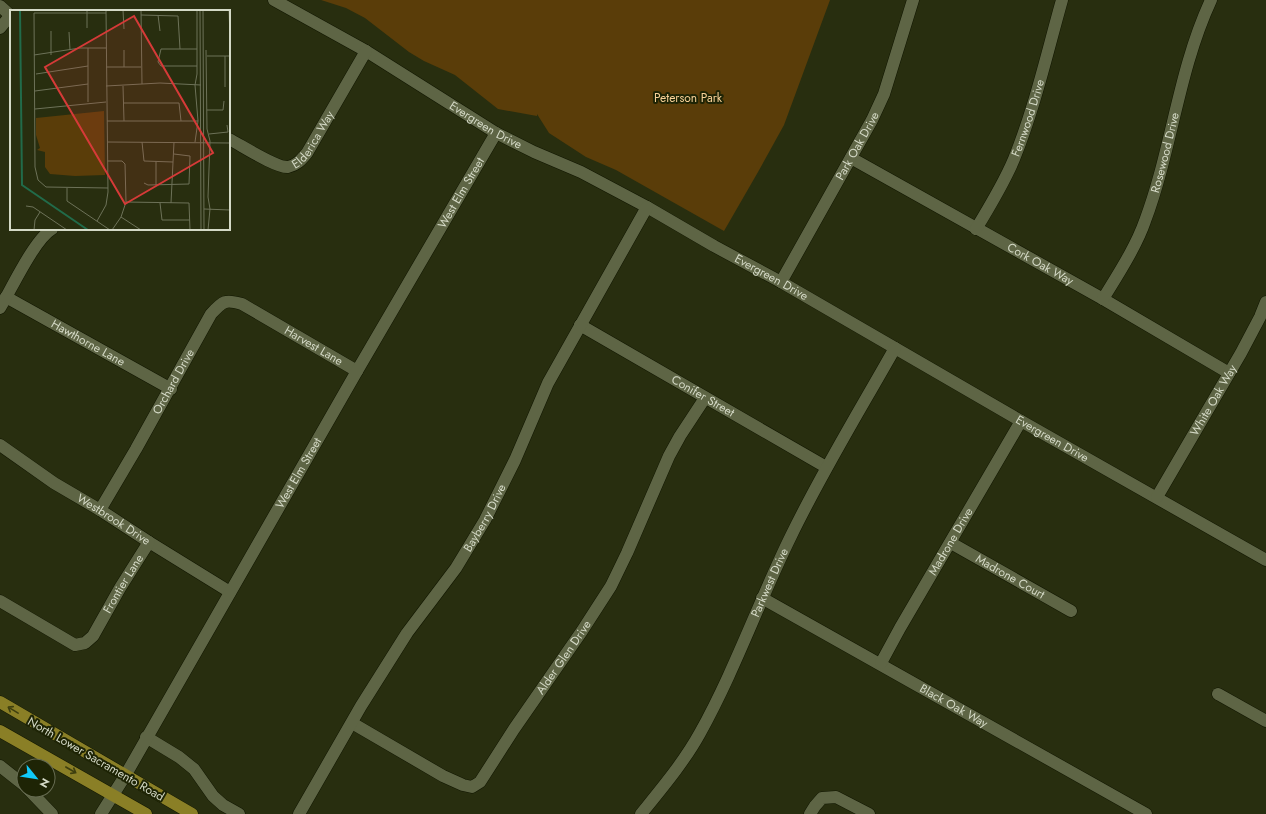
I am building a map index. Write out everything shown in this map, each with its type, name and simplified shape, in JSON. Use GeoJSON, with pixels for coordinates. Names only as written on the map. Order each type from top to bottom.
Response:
{"type":"FeatureCollection","features":[{"type":"Feature","properties":{"kind":"main road","name":"North Lower Sacramento Road"},"geometry":{"type":"LineString","coordinates":[[0,702],[192,814]]}},
{"type":"Feature","properties":{"kind":"main road","name":"North Lower Sacramento Road"},"geometry":{"type":"LineString","coordinates":[[0,731],[146,814]]}},
{"type":"Feature","properties":{"kind":"street","name":"Evergreen Drive"},"geometry":{"type":"LineString","coordinates":[[274,0],[366,51],[496,133],[534,152],[581,172],[648,207],[1266,560]]}},
{"type":"Feature","properties":{"kind":"street","name":"Park Oak Drive"},"geometry":{"type":"LineString","coordinates":[[781,282],[872,120],[884,94],[913,0]]}},
{"type":"Feature","properties":{"kind":"street","name":"Fernwood Drive"},"geometry":{"type":"LineString","coordinates":[[976,229],[995,198],[1014,160],[1032,108],[1062,0]]}},
{"type":"Feature","properties":{"kind":"street","name":"Rosewood Drive"},"geometry":{"type":"LineString","coordinates":[[1104,299],[1145,223],[1185,71],[1202,21],[1211,0]]}},
{"type":"Feature","properties":{"kind":"street"},"geometry":{"type":"LineString","coordinates":[[0,6],[10,15]]}},
{"type":"Feature","properties":{"kind":"street"},"geometry":{"type":"LineString","coordinates":[[0,28],[10,17]]}},
{"type":"Feature","properties":{"kind":"street","name":"Elderica Way"},"geometry":{"type":"LineString","coordinates":[[230,140],[277,165],[289,167],[298,163],[307,153],[366,51]]}},
{"type":"Feature","properties":{"kind":"street","name":"West Elm Street"},"geometry":{"type":"LineString","coordinates":[[101,814],[125,776],[357,371],[496,133]]}},
{"type":"Feature","properties":{"kind":"street","name":"Cork Oak Way"},"geometry":{"type":"LineString","coordinates":[[850,158],[1104,299],[1229,373]]}},
{"type":"Feature","properties":{"kind":"street","name":"Bayberry Drive"},"geometry":{"type":"LineString","coordinates":[[299,814],[407,633],[456,568],[485,520],[515,460],[548,383],[648,207]]}},
{"type":"Feature","properties":{"kind":"street"},"geometry":{"type":"LineString","coordinates":[[3,302],[38,243],[50,230]]}},
{"type":"Feature","properties":{"kind":"street","name":"Orchard Drive"},"geometry":{"type":"LineString","coordinates":[[100,510],[171,389],[211,314],[220,304],[230,300],[242,304],[271,320]]}},
{"type":"Feature","properties":{"kind":"street","name":"Hawthorne Lane"},"geometry":{"type":"LineString","coordinates":[[3,302],[171,389]]}},
{"type":"Feature","properties":{"kind":"street","name":"White Oak Way"},"geometry":{"type":"LineString","coordinates":[[1156,497],[1229,373],[1257,323],[1266,302]]}},
{"type":"Feature","properties":{"kind":"street","name":"Harvest Lane"},"geometry":{"type":"LineString","coordinates":[[271,320],[357,371]]}},
{"type":"Feature","properties":{"kind":"street","name":"Conifer Street"},"geometry":{"type":"LineString","coordinates":[[580,325],[826,467]]}},
{"type":"Feature","properties":{"kind":"street","name":"Parkwest Drive"},"geometry":{"type":"LineString","coordinates":[[642,814],[700,734],[735,664],[762,598],[791,536],[826,467],[895,348]]}},
{"type":"Feature","properties":{"kind":"street","name":"Alder Glen Drive"},"geometry":{"type":"LineString","coordinates":[[352,723],[443,776],[463,785],[472,786],[480,782],[611,586],[669,456],[680,436],[705,398]]}},
{"type":"Feature","properties":{"kind":"street","name":"Madrone Drive"},"geometry":{"type":"LineString","coordinates":[[881,663],[1021,421]]}},
{"type":"Feature","properties":{"kind":"street","name":"Westbrook Drive"},"geometry":{"type":"LineString","coordinates":[[0,445],[54,483],[100,510],[230,592]]}},
{"type":"Feature","properties":{"kind":"street","name":"Frontier Lane"},"geometry":{"type":"LineString","coordinates":[[0,601],[75,645],[85,643],[93,636],[120,588],[149,542]]}},
{"type":"Feature","properties":{"kind":"street","name":"Madrone Court"},"geometry":{"type":"LineString","coordinates":[[951,543],[1070,611]]}},
{"type":"Feature","properties":{"kind":"street","name":"Black Oak Way"},"geometry":{"type":"LineString","coordinates":[[762,598],[881,663],[932,694],[1146,814]]}},
{"type":"Feature","properties":{"kind":"street"},"geometry":{"type":"LineString","coordinates":[[1218,694],[1266,721]]}},
{"type":"Feature","properties":{"kind":"street"},"geometry":{"type":"LineString","coordinates":[[146,737],[194,769],[212,796],[223,805],[239,814]]}},
{"type":"Feature","properties":{"kind":"street"},"geometry":{"type":"LineString","coordinates":[[0,766],[16,779]]}},
{"type":"Feature","properties":{"kind":"street"},"geometry":{"type":"LineString","coordinates":[[810,814],[822,798],[829,797],[836,797],[869,814]]}},
{"type":"Feature","properties":{"kind":"street"},"geometry":{"type":"LineString","coordinates":[[37,798],[52,814]]}},
{"type":"Feature","properties":{"kind":"green space","name":"Peterson Park"},"geometry":{"type":"Polygon","coordinates":[[[321,0],[830,0],[784,125],[724,231],[616,170],[586,157],[549,133],[537,114],[537,116],[498,109],[455,75],[424,61],[409,52],[365,18],[346,8],[321,0]]]}}]}
